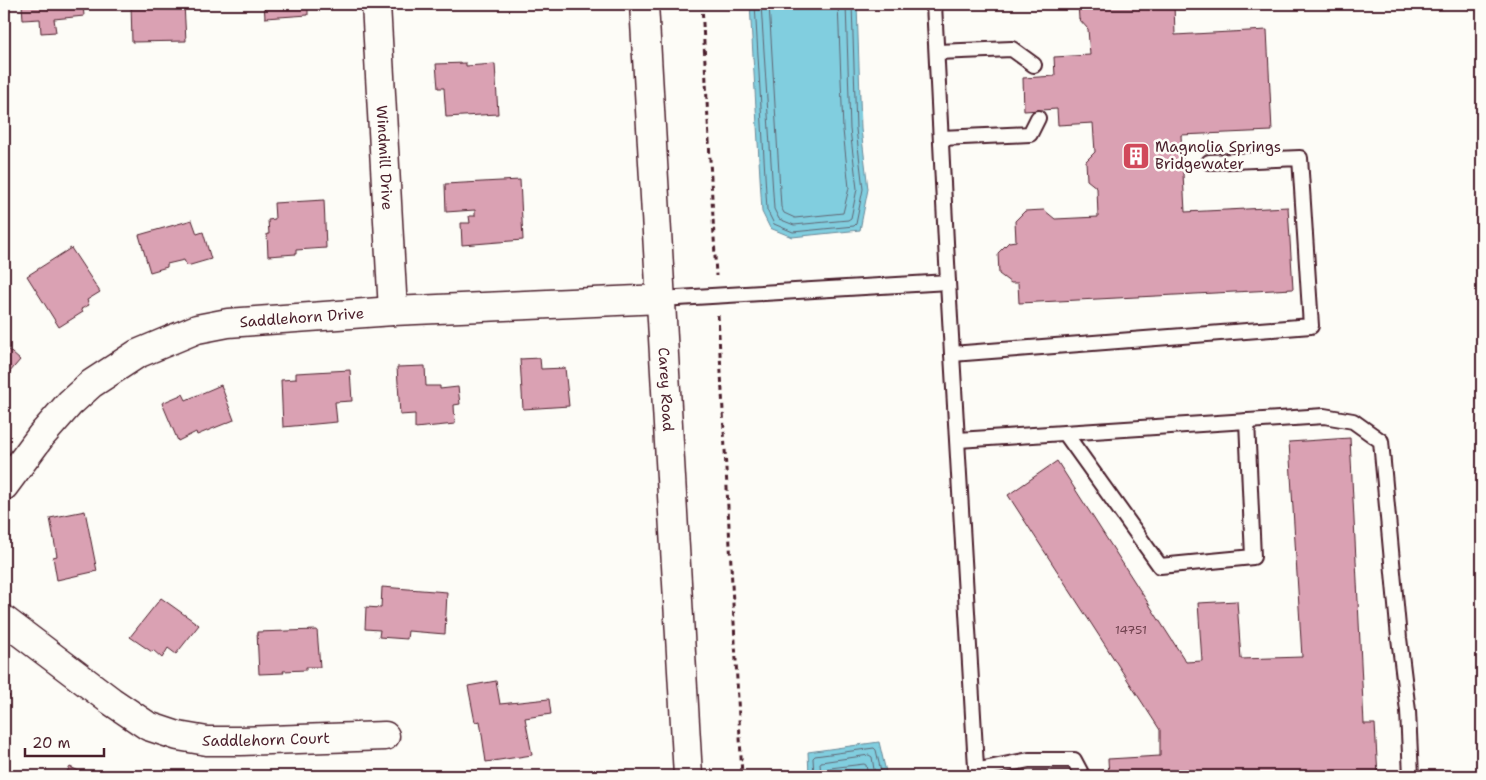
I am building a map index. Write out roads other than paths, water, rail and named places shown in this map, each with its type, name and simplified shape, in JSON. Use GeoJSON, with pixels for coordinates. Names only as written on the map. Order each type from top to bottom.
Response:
{"type":"FeatureCollection","features":[{"type":"Feature","properties":{"kind":"street","name":"Windmill Drive"},"geometry":{"type":"LineString","coordinates":[[376,4],[393,311]]}},
{"type":"Feature","properties":{"kind":"street","name":"Carey Road"},"geometry":{"type":"LineString","coordinates":[[644,4],[688,776]]}},
{"type":"Feature","properties":{"kind":"street","name":"Saddlehorn Drive"},"geometry":{"type":"LineString","coordinates":[[4,486],[70,403],[91,384],[137,354],[196,329],[228,323],[393,311],[661,299]]}},
{"type":"Feature","properties":{"kind":"street","name":"Saddlehorn Court"},"geometry":{"type":"LineString","coordinates":[[4,620],[111,701],[148,726],[178,736],[207,741],[241,742],[384,736]]}},
{"type":"Feature","properties":{"kind":"lane"},"geometry":{"type":"LineString","coordinates":[[934,4],[976,768],[980,773],[1029,760],[1074,760],[1082,775]]}},
{"type":"Feature","properties":{"kind":"lane"},"geometry":{"type":"LineString","coordinates":[[937,52],[1012,49],[1034,65]]}},
{"type":"Feature","properties":{"kind":"lane"},"geometry":{"type":"LineString","coordinates":[[941,138],[1030,134],[1038,118]]}},
{"type":"Feature","properties":{"kind":"lane"},"geometry":{"type":"LineString","coordinates":[[952,354],[1311,326],[1300,158],[1209,162]]}},
{"type":"Feature","properties":{"kind":"lane"},"geometry":{"type":"LineString","coordinates":[[661,299],[948,282]]}},
{"type":"Feature","properties":{"kind":"lane"},"geometry":{"type":"LineString","coordinates":[[958,440],[1324,416],[1353,421],[1381,442],[1399,638],[1408,711],[1411,776]]}},
{"type":"Feature","properties":{"kind":"lane"},"geometry":{"type":"LineString","coordinates":[[1066,433],[1160,566],[1253,557],[1247,420]]}},
{"type":"Feature","properties":{"kind":"water"},"geometry":{"type":"Polygon","coordinates":[[[750,4],[857,4],[861,129],[868,189],[860,230],[792,237],[770,228],[762,212],[750,4]]]}},
{"type":"Feature","properties":{"kind":"water"},"geometry":{"type":"Polygon","coordinates":[[[879,742],[887,776],[809,776],[808,752],[879,742]]]}},
{"type":"Feature","properties":{"kind":"place","name":"Magnolia Springs Bridgewater"},"geometry":{"type":"Point","coordinates":[1136,156]}}]}
